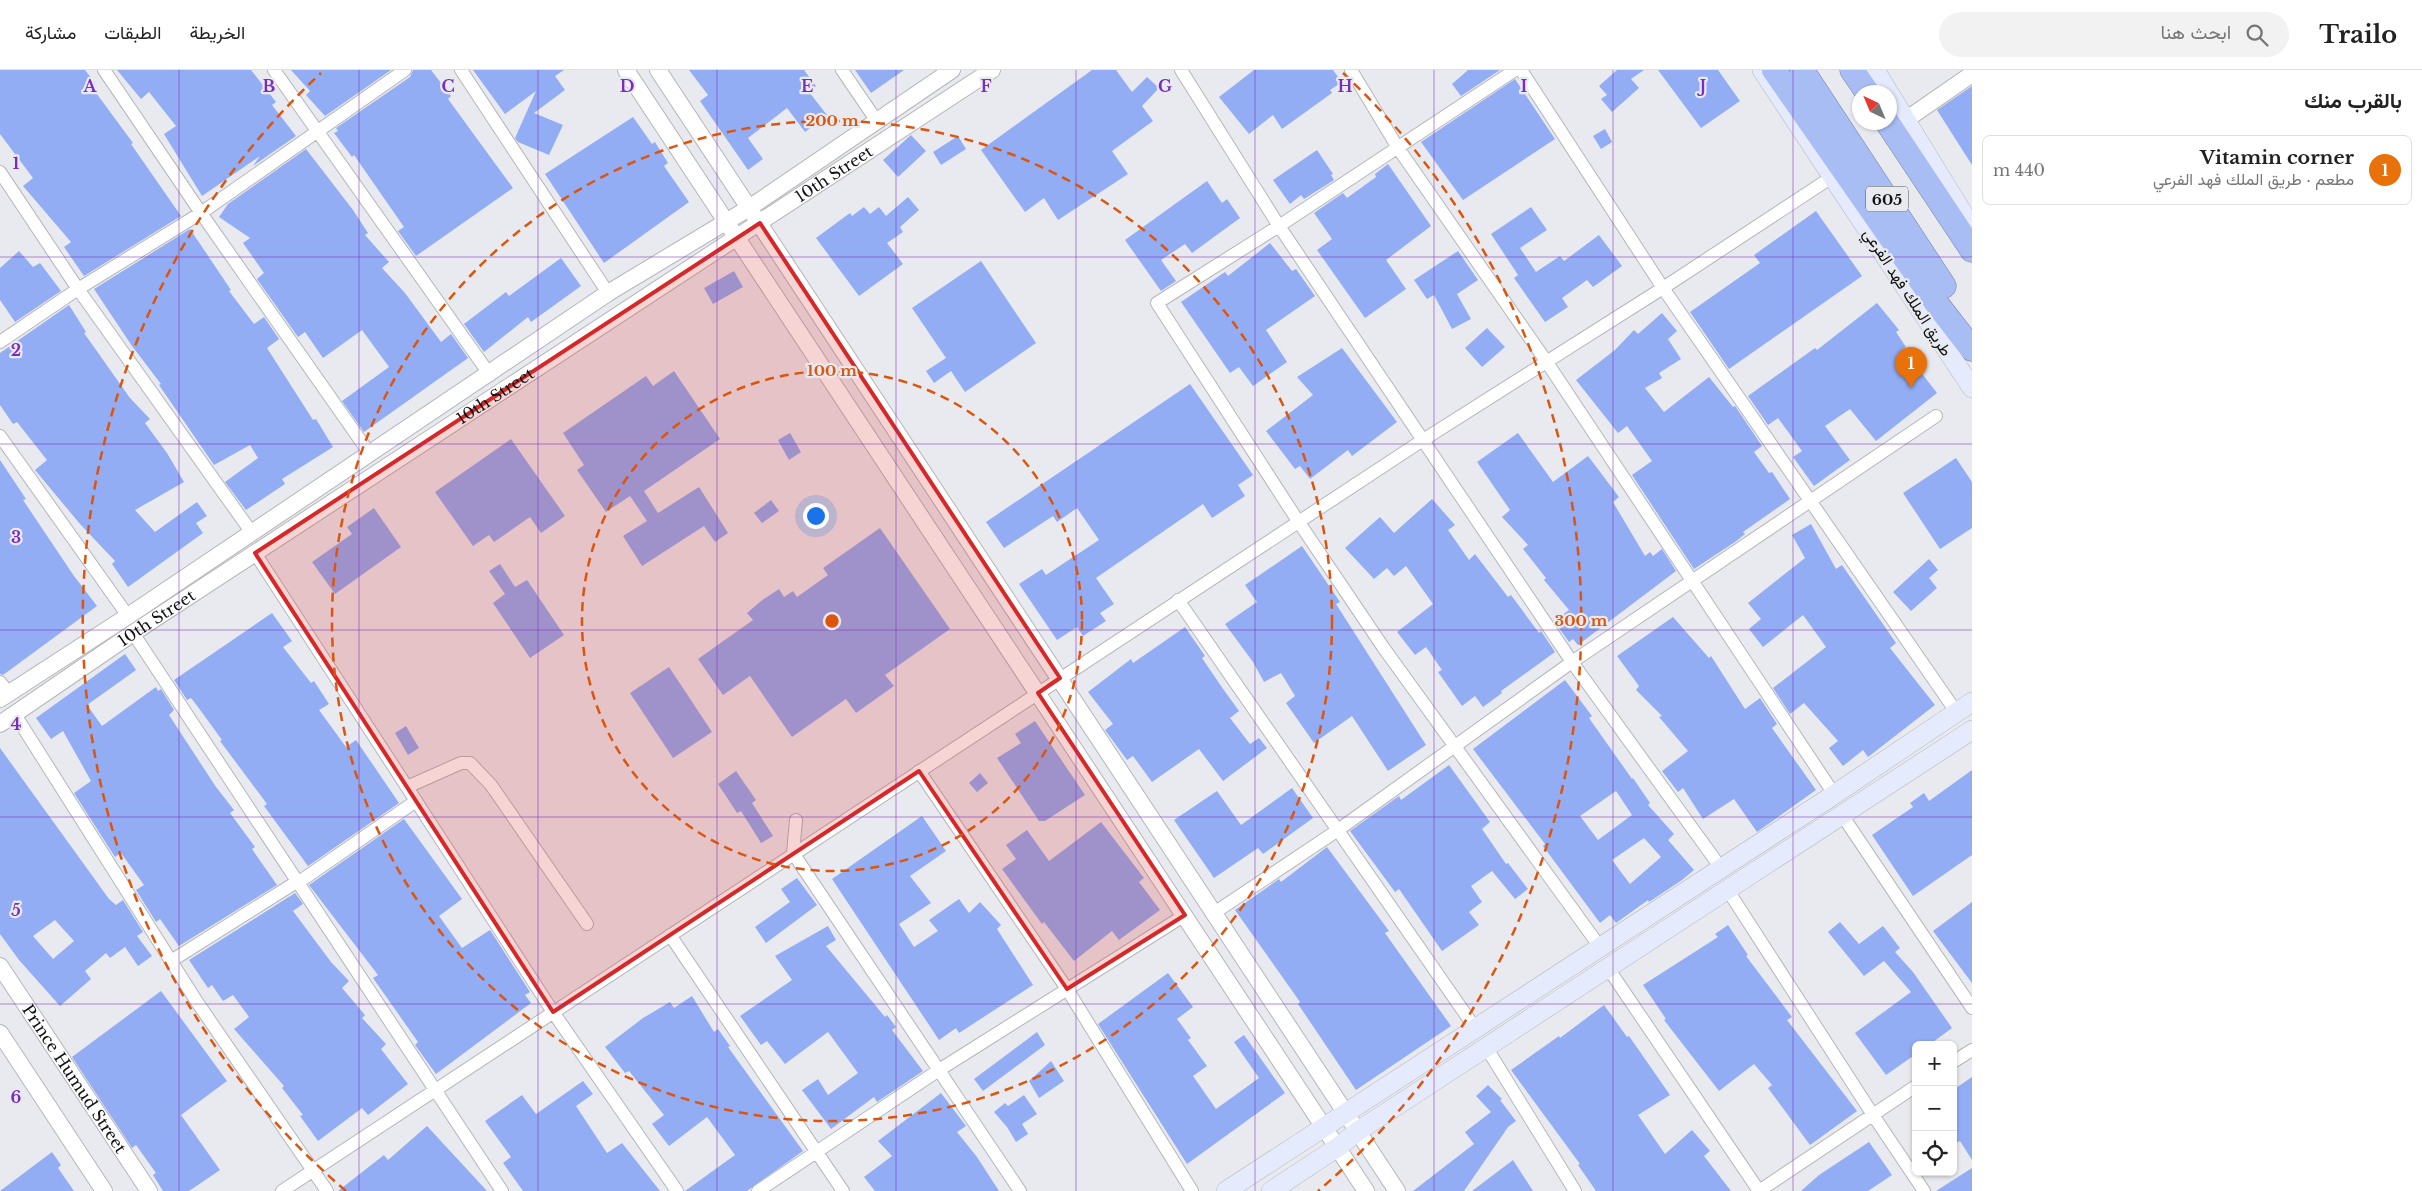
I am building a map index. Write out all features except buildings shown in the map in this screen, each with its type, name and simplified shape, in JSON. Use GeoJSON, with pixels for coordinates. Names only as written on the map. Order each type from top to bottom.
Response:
{"type":"FeatureCollection","features":[{"type":"Feature","properties":{"kind":"highway"},"geometry":{"type":"LineString","coordinates":[[1774,70],[1937,304],[1972,349]]}},
{"type":"Feature","properties":{"kind":"highway","name":"605"},"geometry":{"type":"LineString","coordinates":[[1802,70],[1972,328]]}},
{"type":"Feature","properties":{"kind":"highway"},"geometry":{"type":"LineString","coordinates":[[1852,70],[1862,85]]}},
{"type":"Feature","properties":{"kind":"highway","name":"605"},"geometry":{"type":"LineString","coordinates":[[1897,121],[1972,250]]}},
{"type":"Feature","properties":{"kind":"main road","name":"طريق الملك فهد الفرعي"},"geometry":{"type":"LineString","coordinates":[[1762,70],[1972,388]]}},
{"type":"Feature","properties":{"kind":"main road"},"geometry":{"type":"LineString","coordinates":[[1875,70],[1881,85]]}},
{"type":"Feature","properties":{"kind":"main road"},"geometry":{"type":"LineString","coordinates":[[1897,121],[1972,228]]}},
{"type":"Feature","properties":{"kind":"main road"},"geometry":{"type":"LineString","coordinates":[[1226,1191],[1965,707]]}},
{"type":"Feature","properties":{"kind":"main road"},"geometry":{"type":"LineString","coordinates":[[1272,1191],[1338,1147],[1358,1131],[1840,816],[1971,734]]}},
{"type":"Feature","properties":{"kind":"street"},"geometry":{"type":"LineString","coordinates":[[104,70],[201,213],[370,454]]}},
{"type":"Feature","properties":{"kind":"street"},"geometry":{"type":"LineString","coordinates":[[274,70],[490,375]]}},
{"type":"Feature","properties":{"kind":"street"},"geometry":{"type":"LineString","coordinates":[[0,342],[78,289],[201,213],[318,133],[405,70]]}},
{"type":"Feature","properties":{"kind":"street"},"geometry":{"type":"LineString","coordinates":[[461,70],[608,294]]}},
{"type":"Feature","properties":{"kind":"street"},"geometry":{"type":"LineString","coordinates":[[626,70],[1366,1191]]}},
{"type":"Feature","properties":{"kind":"street"},"geometry":{"type":"LineString","coordinates":[[658,70],[1397,1191]]}},
{"type":"Feature","properties":{"kind":"street"},"geometry":{"type":"LineString","coordinates":[[842,70],[876,120]]}},
{"type":"Feature","properties":{"kind":"street","name":"10th Street"},"geometry":{"type":"LineString","coordinates":[[3,691],[128,616],[490,375],[608,294],[749,208],[952,70]]}},
{"type":"Feature","properties":{"kind":"street","name":"10th Street"},"geometry":{"type":"LineString","coordinates":[[0,724],[255,553],[992,70]]}},
{"type":"Feature","properties":{"kind":"street"},"geometry":{"type":"LineString","coordinates":[[1181,70],[1279,226],[1572,662],[1721,868]]}},
{"type":"Feature","properties":{"kind":"street"},"geometry":{"type":"LineString","coordinates":[[1351,70],[1398,148],[1546,361],[1693,580],[1830,797],[1824,801],[1840,816],[1972,1008]]}},
{"type":"Feature","properties":{"kind":"street"},"geometry":{"type":"LineString","coordinates":[[1516,70],[1279,226],[1157,303],[1298,521],[1383,647],[1600,947]]}},
{"type":"Feature","properties":{"kind":"street"},"geometry":{"type":"LineString","coordinates":[[1521,70],[1663,288],[1810,501],[1965,707]]}},
{"type":"Feature","properties":{"kind":"street"},"geometry":{"type":"LineString","coordinates":[[1897,121],[1972,74]]}},
{"type":"Feature","properties":{"kind":"street"},"geometry":{"type":"LineString","coordinates":[[0,172],[78,289],[252,533]]}},
{"type":"Feature","properties":{"kind":"street"},"geometry":{"type":"LineString","coordinates":[[282,1191],[1298,521],[1663,288],[1832,177]]}},
{"type":"Feature","properties":{"kind":"street"},"geometry":{"type":"LineString","coordinates":[[1214,913],[1338,830],[1572,662],[1936,416]]}},
{"type":"Feature","properties":{"kind":"street"},"geometry":{"type":"LineString","coordinates":[[0,436],[128,616]]}},
{"type":"Feature","properties":{"kind":"street"},"geometry":{"type":"LineString","coordinates":[[255,553],[553,1012],[677,1191]]}},
{"type":"Feature","properties":{"kind":"street"},"geometry":{"type":"LineString","coordinates":[[1178,600],[1475,1028]]}},
{"type":"Feature","properties":{"kind":"street"},"geometry":{"type":"LineString","coordinates":[[133,634],[502,1191]]}},
{"type":"Feature","properties":{"kind":"street"},"geometry":{"type":"LineString","coordinates":[[14,713],[171,961],[327,1191]]}},
{"type":"Feature","properties":{"kind":"street"},"geometry":{"type":"LineString","coordinates":[[407,787],[461,763],[470,763],[491,786],[587,924]]}},
{"type":"Feature","properties":{"kind":"street"},"geometry":{"type":"LineString","coordinates":[[919,771],[1067,989],[1192,1191]]}},
{"type":"Feature","properties":{"kind":"street"},"geometry":{"type":"LineString","coordinates":[[171,961],[298,882],[416,801]]}},
{"type":"Feature","properties":{"kind":"street"},"geometry":{"type":"LineString","coordinates":[[796,820],[793,853],[1020,1191]]}},
{"type":"Feature","properties":{"kind":"street"},"geometry":{"type":"LineString","coordinates":[[1728,890],[1924,1191]]}},
{"type":"Feature","properties":{"kind":"street"},"geometry":{"type":"LineString","coordinates":[[758,1191],[939,1070],[1184,915]]}},
{"type":"Feature","properties":{"kind":"street"},"geometry":{"type":"LineString","coordinates":[[670,935],[843,1191]]}},
{"type":"Feature","properties":{"kind":"street","name":"Prince Humud Street"},"geometry":{"type":"LineString","coordinates":[[0,966],[149,1191]]}},
{"type":"Feature","properties":{"kind":"street"},"geometry":{"type":"LineString","coordinates":[[1608,968],[1759,1191],[1912,1089]]}},
{"type":"Feature","properties":{"kind":"street"},"geometry":{"type":"LineString","coordinates":[[0,1032],[104,1191]]}},
{"type":"Feature","properties":{"kind":"street"},"geometry":{"type":"LineString","coordinates":[[1486,1048],[1575,1191]]}},
{"type":"Feature","properties":{"kind":"street"},"geometry":{"type":"LineString","coordinates":[[1957,1059],[1972,1050]]}},
{"type":"Feature","properties":{"kind":"highlighted area"},"geometry":{"type":"Polygon","coordinates":[[[760,223],[1060,678],[1038,693],[1185,915],[1067,989],[919,771],[553,1012],[255,553],[760,223]]]}},
{"type":"Feature","properties":{"kind":"place","name":"Vitamin corner"},"geometry":{"type":"Point","coordinates":[1911,388]}}]}
